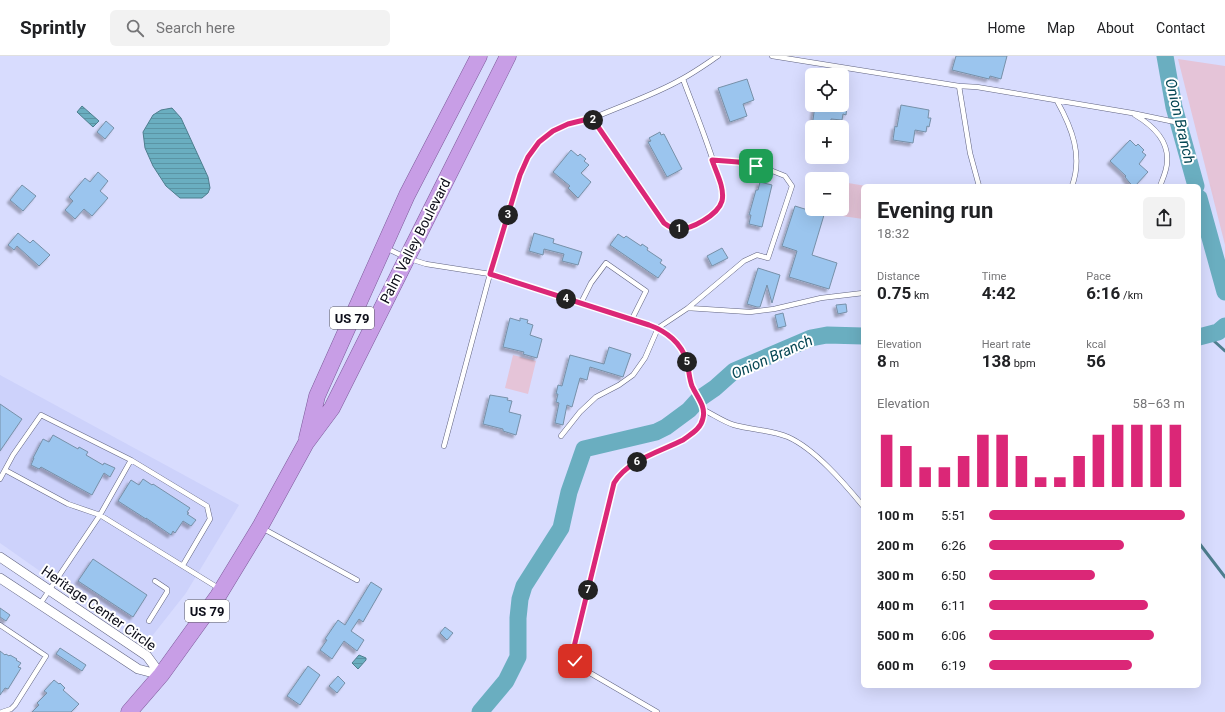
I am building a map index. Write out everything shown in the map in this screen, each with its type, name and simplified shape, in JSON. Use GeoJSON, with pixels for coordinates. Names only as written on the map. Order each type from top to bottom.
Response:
{"type":"FeatureCollection","features":[{"type":"Feature","properties":{"kind":"highway"},"geometry":{"type":"LineString","coordinates":[[446,121],[468,56]]}},
{"type":"Feature","properties":{"kind":"highway","name":"US 79"},"geometry":{"type":"LineString","coordinates":[[446,121],[478,56]]}},
{"type":"Feature","properties":{"kind":"highway","name":"Palm Valley Boulevard"},"geometry":{"type":"LineString","coordinates":[[130,712],[161,675],[222,590],[260,527],[306,443],[332,408],[508,56]]}},
{"type":"Feature","properties":{"kind":"highway","name":"Palm Valley Boulevard"},"geometry":{"type":"LineString","coordinates":[[306,443],[316,396],[407,195],[446,121]]}},
{"type":"Feature","properties":{"kind":"street","name":"Heritage Center Circle"},"geometry":{"type":"LineString","coordinates":[[0,557],[146,656],[161,675]]}},
{"type":"Feature","properties":{"kind":"street","name":"Heritage Center Circle"},"geometry":{"type":"LineString","coordinates":[[0,578],[138,669],[161,675]]}},
{"type":"Feature","properties":{"kind":"lane"},"geometry":{"type":"LineString","coordinates":[[444,446],[490,274],[520,175],[528,157],[542,139],[553,131],[568,124],[592,118],[651,94],[683,79],[718,56]]}},
{"type":"Feature","properties":{"kind":"lane"},"geometry":{"type":"LineString","coordinates":[[772,56],[959,86],[977,87],[1132,113],[1175,122]]}},
{"type":"Feature","properties":{"kind":"lane"},"geometry":{"type":"LineString","coordinates":[[592,118],[664,223],[673,228],[686,228],[702,222],[716,212],[720,207],[722,201],[722,188],[683,79]]}},
{"type":"Feature","properties":{"kind":"lane"},"geometry":{"type":"LineString","coordinates":[[959,86],[970,153],[978,184]]}},
{"type":"Feature","properties":{"kind":"lane"},"geometry":{"type":"LineString","coordinates":[[1057,101],[1070,128],[1077,153],[1072,184]]}},
{"type":"Feature","properties":{"kind":"lane"},"geometry":{"type":"LineString","coordinates":[[1132,113],[1155,130],[1166,146],[1167,163],[1161,184]]}},
{"type":"Feature","properties":{"kind":"lane"},"geometry":{"type":"LineString","coordinates":[[561,436],[580,412],[596,397],[622,383],[633,375],[645,358],[658,328],[688,308],[744,261],[757,255],[768,258],[792,186],[785,176],[770,170],[746,163],[712,160]]}},
{"type":"Feature","properties":{"kind":"lane"},"geometry":{"type":"LineString","coordinates":[[384,248],[426,264],[490,274],[632,319],[658,328],[669,336],[682,349],[692,386],[704,410],[703,419],[698,429],[691,435],[630,465],[620,474],[614,483],[572,655],[578,666],[657,712]]}},
{"type":"Feature","properties":{"kind":"lane"},"geometry":{"type":"LineString","coordinates":[[581,303],[591,283],[606,263],[646,291],[632,319]]}},
{"type":"Feature","properties":{"kind":"lane"},"geometry":{"type":"LineString","coordinates":[[688,308],[750,312],[774,309],[821,298],[861,293]]}},
{"type":"Feature","properties":{"kind":"lane"},"geometry":{"type":"LineString","coordinates":[[704,410],[736,425],[778,434],[788,437],[801,444],[833,472],[861,504]]}},
{"type":"Feature","properties":{"kind":"lane"},"geometry":{"type":"LineString","coordinates":[[0,479],[13,455],[41,415],[131,460],[207,506],[210,518],[183,565]]}},
{"type":"Feature","properties":{"kind":"lane"},"geometry":{"type":"LineString","coordinates":[[40,604],[100,515],[131,460]]}},
{"type":"Feature","properties":{"kind":"lane"},"geometry":{"type":"LineString","coordinates":[[5,470],[68,504],[100,515],[222,590]]}},
{"type":"Feature","properties":{"kind":"lane"},"geometry":{"type":"LineString","coordinates":[[260,527],[357,580]]}},
{"type":"Feature","properties":{"kind":"lane"},"geometry":{"type":"LineString","coordinates":[[149,621],[168,592],[167,589],[155,581]]}},
{"type":"Feature","properties":{"kind":"lane"},"geometry":{"type":"LineString","coordinates":[[0,625],[46,656],[15,705],[11,709],[2,712]]}},
{"type":"Feature","properties":{"kind":"shaded area"},"geometry":{"type":"Polygon","coordinates":[[[1178,59],[1225,66],[1225,245],[1178,59]]]}},
{"type":"Feature","properties":{"kind":"shaded area"},"geometry":{"type":"Polygon","coordinates":[[[82,106],[99,121],[93,127],[77,112],[82,106]]]}},
{"type":"Feature","properties":{"kind":"shaded area"},"geometry":{"type":"Polygon","coordinates":[[[172,108],[181,118],[208,177],[210,188],[208,193],[202,198],[180,198],[166,186],[153,166],[145,148],[143,132],[153,115],[161,110],[172,108]]]}},
{"type":"Feature","properties":{"kind":"shaded area"},"geometry":{"type":"Polygon","coordinates":[[[849,183],[861,185],[861,219],[842,216],[849,216],[849,183]]]}},
{"type":"Feature","properties":{"kind":"shaded area"},"geometry":{"type":"Polygon","coordinates":[[[513,355],[536,361],[528,394],[505,388],[513,355]]]}},
{"type":"Feature","properties":{"kind":"shaded area"},"geometry":{"type":"Polygon","coordinates":[[[0,375],[239,505],[186,593],[145,645],[0,543],[0,375]]]}},
{"type":"Feature","properties":{"kind":"shaded area"},"geometry":{"type":"Polygon","coordinates":[[[359,655],[366,658],[366,660],[358,669],[352,663],[359,655]]]}},
{"type":"Feature","properties":{"kind":"building"},"geometry":{"type":"Polygon","coordinates":[[[956,56],[1007,56],[1001,79],[990,76],[989,79],[952,70],[956,56]]]}},
{"type":"Feature","properties":{"kind":"building"},"geometry":{"type":"Polygon","coordinates":[[[747,79],[754,100],[743,104],[747,116],[730,122],[718,88],[747,79]]]}},
{"type":"Feature","properties":{"kind":"building"},"geometry":{"type":"Polygon","coordinates":[[[901,105],[929,110],[928,118],[931,118],[929,127],[927,126],[926,132],[915,130],[913,143],[893,140],[901,105]]]}},
{"type":"Feature","properties":{"kind":"building"},"geometry":{"type":"Polygon","coordinates":[[[814,112],[846,112],[846,115],[843,114],[842,120],[813,120],[814,112]]]}},
{"type":"Feature","properties":{"kind":"building"},"geometry":{"type":"Polygon","coordinates":[[[106,121],[114,128],[105,139],[97,132],[106,121]]]}},
{"type":"Feature","properties":{"kind":"building"},"geometry":{"type":"Polygon","coordinates":[[[660,132],[661,135],[664,134],[682,169],[667,177],[648,142],[651,141],[649,138],[660,132]]]}},
{"type":"Feature","properties":{"kind":"building"},"geometry":{"type":"Polygon","coordinates":[[[1130,140],[1136,146],[1138,144],[1144,150],[1142,152],[1146,155],[1139,164],[1148,172],[1137,184],[1131,184],[1125,177],[1126,176],[1110,161],[1130,140]]]}},
{"type":"Feature","properties":{"kind":"building"},"geometry":{"type":"Polygon","coordinates":[[[571,150],[578,156],[580,154],[586,159],[584,161],[589,165],[581,173],[591,182],[578,198],[568,188],[570,186],[553,172],[571,150]]]}},
{"type":"Feature","properties":{"kind":"building"},"geometry":{"type":"Polygon","coordinates":[[[98,172],[108,181],[100,191],[108,198],[92,216],[84,209],[75,219],[65,210],[73,201],[69,197],[85,178],[90,182],[98,172]]]}},
{"type":"Feature","properties":{"kind":"building"},"geometry":{"type":"Polygon","coordinates":[[[760,182],[772,185],[762,227],[749,224],[751,215],[749,215],[756,190],[758,190],[760,182]]]}},
{"type":"Feature","properties":{"kind":"building"},"geometry":{"type":"Polygon","coordinates":[[[22,185],[36,196],[23,211],[10,200],[22,185]]]}},
{"type":"Feature","properties":{"kind":"building"},"geometry":{"type":"Polygon","coordinates":[[[795,206],[805,209],[805,216],[824,216],[812,255],[837,263],[829,289],[789,277],[797,251],[782,246],[795,206]]]}},
{"type":"Feature","properties":{"kind":"building"},"geometry":{"type":"Polygon","coordinates":[[[18,233],[30,243],[33,240],[50,255],[39,266],[17,246],[14,250],[8,245],[18,233]]]}},
{"type":"Feature","properties":{"kind":"building"},"geometry":{"type":"Polygon","coordinates":[[[534,233],[554,239],[553,243],[582,252],[578,265],[562,261],[564,254],[544,249],[543,255],[529,251],[534,233]]]}},
{"type":"Feature","properties":{"kind":"building"},"geometry":{"type":"Polygon","coordinates":[[[618,234],[624,238],[626,236],[641,246],[642,244],[648,248],[647,250],[662,260],[660,263],[666,267],[658,278],[610,245],[618,234]]]}},
{"type":"Feature","properties":{"kind":"building"},"geometry":{"type":"Polygon","coordinates":[[[722,248],[728,258],[712,266],[707,256],[722,248]]]}},
{"type":"Feature","properties":{"kind":"building"},"geometry":{"type":"Polygon","coordinates":[[[758,268],[780,275],[772,303],[767,285],[760,307],[747,304],[758,268]]]}},
{"type":"Feature","properties":{"kind":"building"},"geometry":{"type":"Polygon","coordinates":[[[846,304],[847,312],[838,314],[836,305],[846,304]]]}},
{"type":"Feature","properties":{"kind":"building"},"geometry":{"type":"Polygon","coordinates":[[[783,313],[786,326],[778,328],[775,315],[783,313]]]}},
{"type":"Feature","properties":{"kind":"building"},"geometry":{"type":"Polygon","coordinates":[[[510,318],[520,321],[520,318],[528,320],[527,323],[533,325],[530,335],[542,339],[537,358],[523,354],[524,352],[503,347],[510,318]]]}},
{"type":"Feature","properties":{"kind":"building"},"geometry":{"type":"Polygon","coordinates":[[[609,347],[631,354],[623,377],[590,367],[587,380],[580,378],[572,407],[567,405],[563,425],[555,423],[559,403],[556,402],[558,394],[556,394],[558,385],[562,386],[570,355],[604,364],[609,347]]]}},
{"type":"Feature","properties":{"kind":"building"},"geometry":{"type":"Polygon","coordinates":[[[490,395],[508,398],[507,400],[512,401],[509,412],[521,415],[516,435],[503,431],[503,429],[483,424],[490,395]]]}},
{"type":"Feature","properties":{"kind":"building"},"geometry":{"type":"Polygon","coordinates":[[[0,404],[22,419],[0,451],[0,404]]]}},
{"type":"Feature","properties":{"kind":"building"},"geometry":{"type":"Polygon","coordinates":[[[53,435],[78,449],[79,447],[88,452],[86,455],[103,465],[104,463],[115,468],[110,477],[104,473],[92,495],[41,467],[39,469],[31,465],[43,439],[49,442],[53,435]]]}},
{"type":"Feature","properties":{"kind":"building"},"geometry":{"type":"Polygon","coordinates":[[[143,479],[190,508],[187,512],[189,513],[187,514],[196,520],[191,526],[183,521],[175,533],[173,531],[171,535],[118,501],[131,480],[139,485],[143,479]]]}},
{"type":"Feature","properties":{"kind":"building"},"geometry":{"type":"Polygon","coordinates":[[[93,559],[147,595],[133,617],[78,581],[93,559]]]}},
{"type":"Feature","properties":{"kind":"building"},"geometry":{"type":"Polygon","coordinates":[[[371,582],[382,589],[363,622],[359,619],[351,631],[364,640],[357,651],[344,641],[332,659],[320,650],[327,640],[325,639],[338,620],[345,625],[371,582]]]}},
{"type":"Feature","properties":{"kind":"building"},"geometry":{"type":"Polygon","coordinates":[[[0,608],[10,615],[6,621],[0,617],[0,608]]]}},
{"type":"Feature","properties":{"kind":"building"},"geometry":{"type":"Polygon","coordinates":[[[445,627],[453,633],[447,640],[440,633],[445,627]]]}},
{"type":"Feature","properties":{"kind":"building"},"geometry":{"type":"Polygon","coordinates":[[[60,648],[86,665],[82,671],[56,654],[60,648]]]}},
{"type":"Feature","properties":{"kind":"building"},"geometry":{"type":"Polygon","coordinates":[[[0,651],[5,655],[10,655],[17,659],[16,660],[21,663],[18,667],[21,668],[8,689],[5,688],[0,695],[0,651]]]}},
{"type":"Feature","properties":{"kind":"building"},"geometry":{"type":"Polygon","coordinates":[[[308,666],[320,675],[300,705],[287,696],[308,666]]]}},
{"type":"Feature","properties":{"kind":"building"},"geometry":{"type":"Polygon","coordinates":[[[338,676],[345,683],[337,693],[329,686],[338,676]]]}},
{"type":"Feature","properties":{"kind":"building"},"geometry":{"type":"Polygon","coordinates":[[[54,680],[59,684],[60,683],[65,688],[63,690],[79,704],[71,712],[32,712],[39,705],[37,703],[47,693],[44,691],[54,680]]]}},
{"type":"Feature","properties":{"kind":"waterway","name":"Onion Branch"},"geometry":{"type":"LineString","coordinates":[[1165,56],[1174,107],[1195,184]]}},
{"type":"Feature","properties":{"kind":"waterway","name":"Onion Branch"},"geometry":{"type":"LineString","coordinates":[[1201,205],[1225,292]]}},
{"type":"Feature","properties":{"kind":"waterway","name":"Onion Branch"},"geometry":{"type":"LineString","coordinates":[[1201,336],[1218,332],[1225,326]]}},
{"type":"Feature","properties":{"kind":"waterway","name":"Onion Branch"},"geometry":{"type":"LineString","coordinates":[[480,712],[506,681],[518,657],[518,618],[520,599],[524,586],[561,528],[569,492],[584,449],[656,432],[666,427],[689,410],[699,399],[715,388],[734,371],[811,338],[827,335],[861,336]]}},
{"type":"Feature","properties":{"kind":"waterway"},"geometry":{"type":"LineString","coordinates":[[1206,336],[1225,351]]}},
{"type":"Feature","properties":{"kind":"waterway"},"geometry":{"type":"LineString","coordinates":[[1201,546],[1225,577]]}},
{"type":"Feature","properties":{"kind":"route"},"geometry":{"type":"LineString","coordinates":[[575,661],[572,655],[614,483],[620,474],[630,465],[691,435],[698,429],[703,419],[704,410],[692,386],[686,357],[682,349],[676,342],[658,328],[490,274],[523,166],[532,150],[553,131],[568,124],[592,118],[664,223],[673,228],[679,229],[702,222],[716,212],[720,207],[723,194],[722,188],[712,160],[746,163],[756,166]]}}]}
